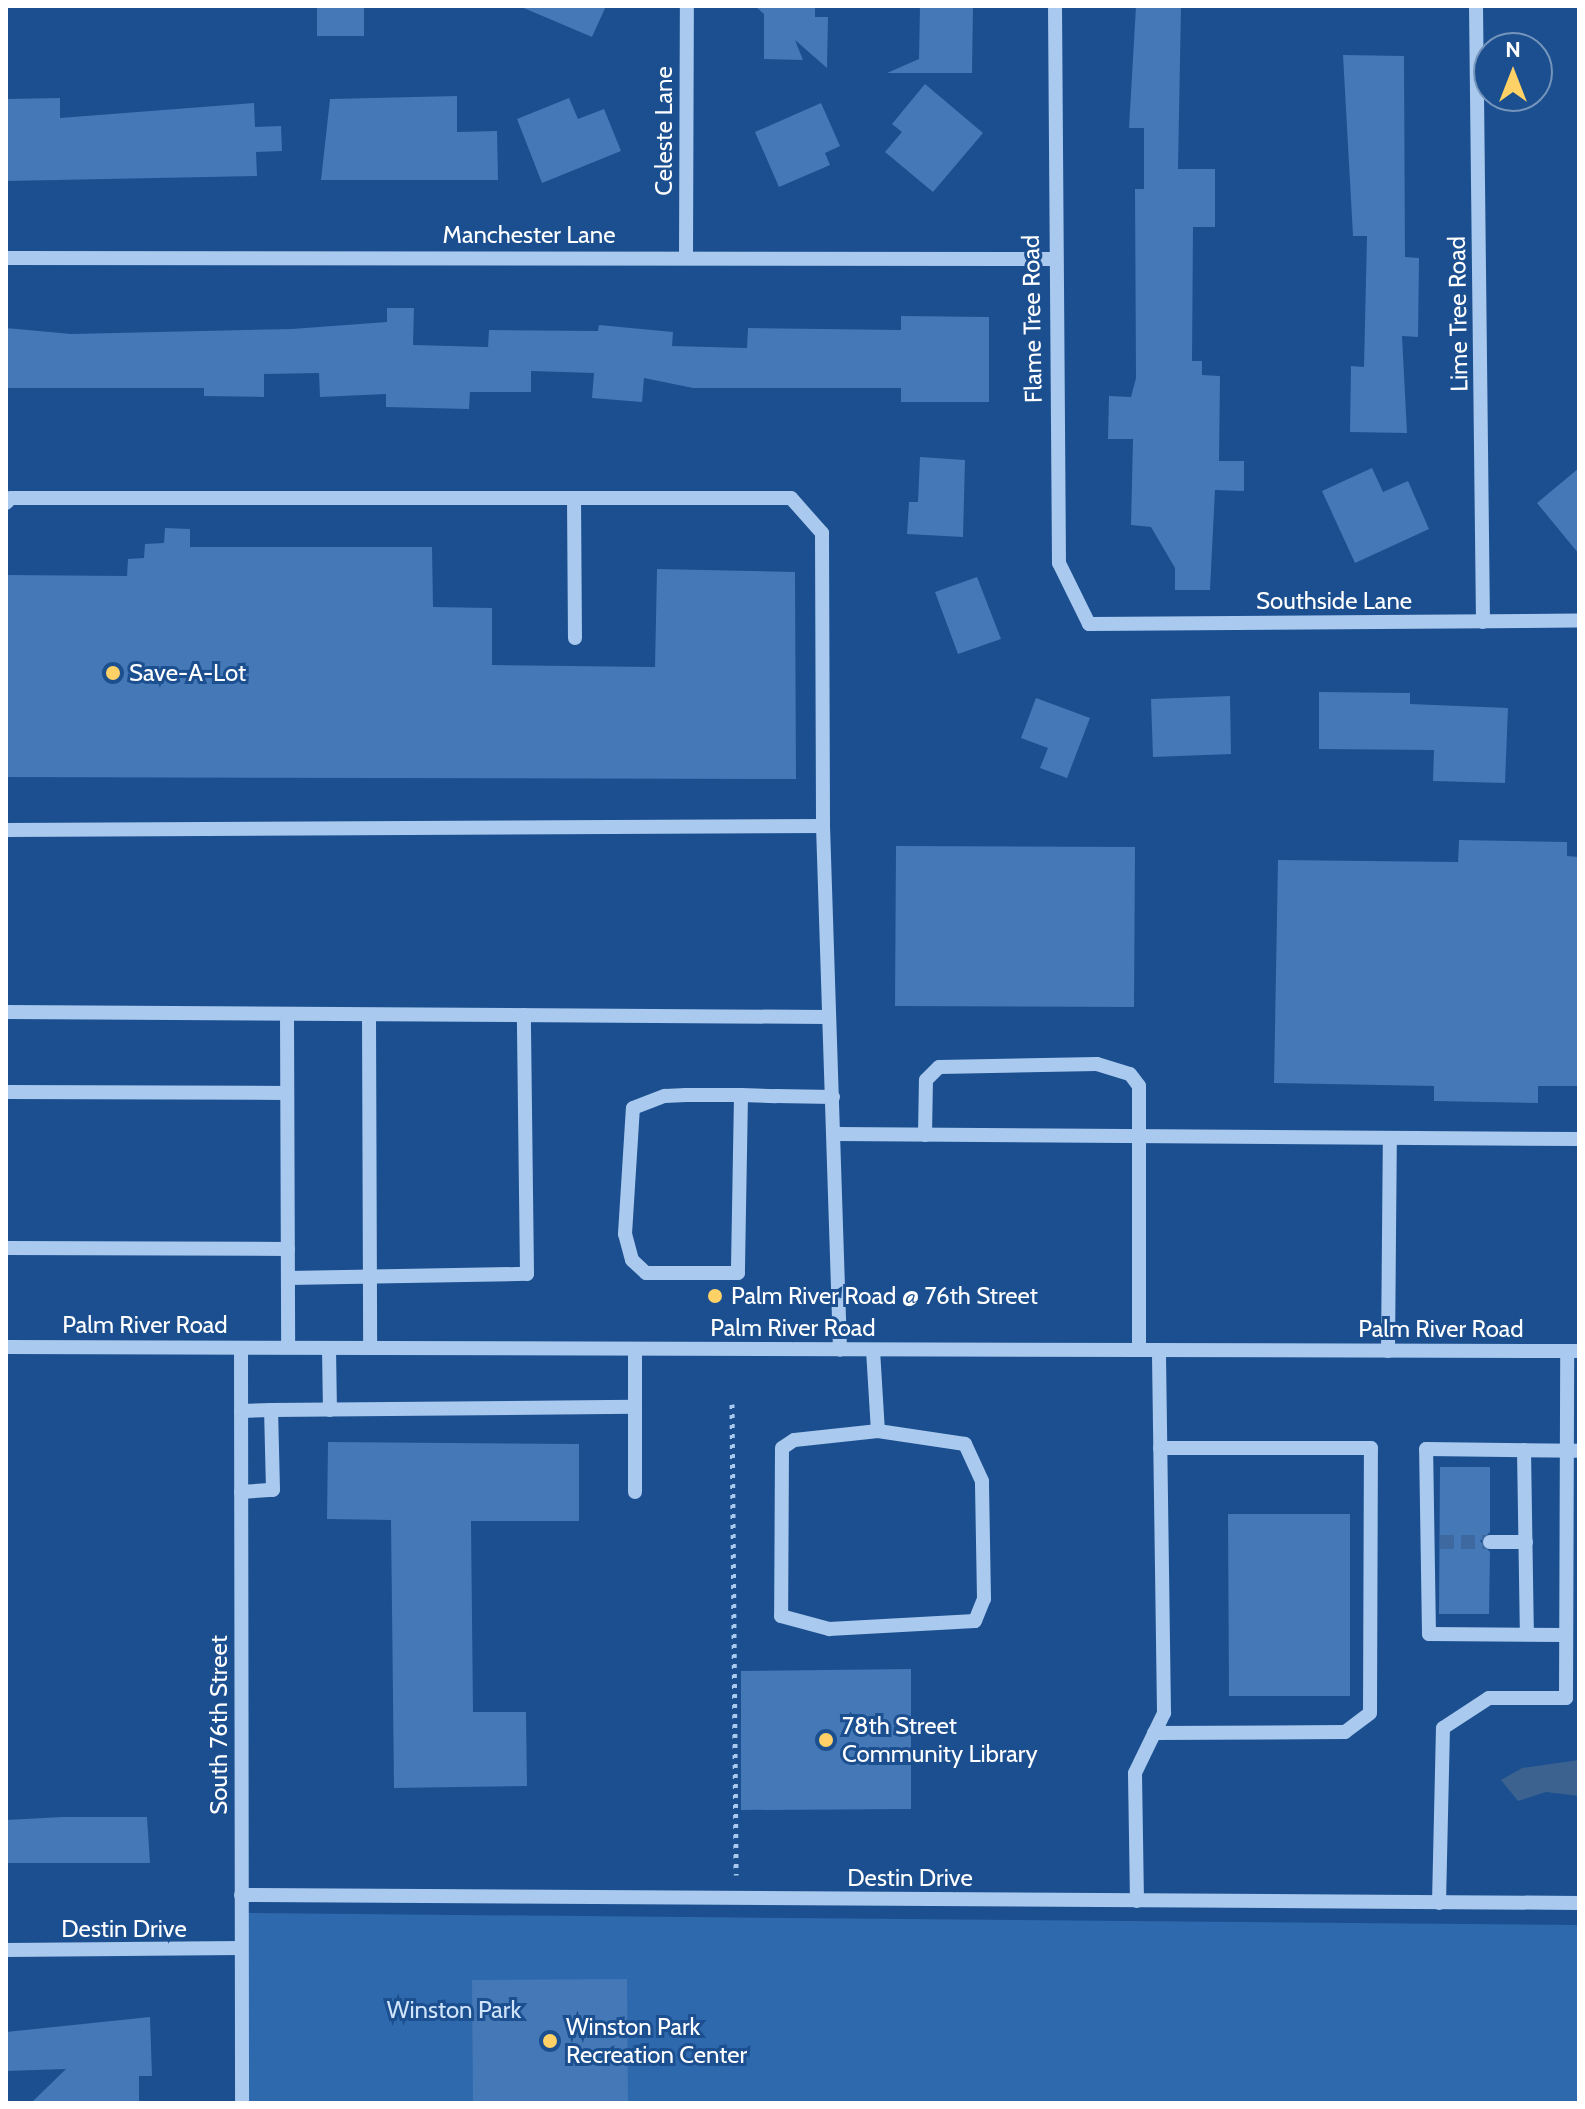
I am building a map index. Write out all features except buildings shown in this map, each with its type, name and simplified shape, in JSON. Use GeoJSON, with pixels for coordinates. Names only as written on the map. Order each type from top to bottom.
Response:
{"type":"FeatureCollection","features":[{"type":"Feature","properties":{"kind":"street","name":"Celeste Lane"},"geometry":{"type":"LineString","coordinates":[[686,257],[687,6]]}},
{"type":"Feature","properties":{"kind":"street","name":"Flame Tree Road"},"geometry":{"type":"LineString","coordinates":[[1055,6],[1052,259],[1059,563],[1089,624]]}},
{"type":"Feature","properties":{"kind":"street","name":"Lime Tree Road"},"geometry":{"type":"LineString","coordinates":[[1476,6],[1483,622]]}},
{"type":"Feature","properties":{"kind":"street","name":"Manchester Lane"},"geometry":{"type":"LineString","coordinates":[[6,258],[1052,259]]}},
{"type":"Feature","properties":{"kind":"street"},"geometry":{"type":"LineString","coordinates":[[574,498],[575,638]]}},
{"type":"Feature","properties":{"kind":"street"},"geometry":{"type":"LineString","coordinates":[[6,503],[791,498],[822,533],[826,1017],[836,1134],[840,1350]]}},
{"type":"Feature","properties":{"kind":"street","name":"Southside Lane"},"geometry":{"type":"LineString","coordinates":[[1089,624],[1579,621]]}},
{"type":"Feature","properties":{"kind":"street"},"geometry":{"type":"LineString","coordinates":[[6,830],[823,826]]}},
{"type":"Feature","properties":{"kind":"street"},"geometry":{"type":"LineString","coordinates":[[6,1012],[826,1017]]}},
{"type":"Feature","properties":{"kind":"street"},"geometry":{"type":"LineString","coordinates":[[287,1014],[288,1347]]}},
{"type":"Feature","properties":{"kind":"street"},"geometry":{"type":"LineString","coordinates":[[369,1015],[370,1348]]}},
{"type":"Feature","properties":{"kind":"street"},"geometry":{"type":"LineString","coordinates":[[288,1278],[527,1274],[524,1015]]}},
{"type":"Feature","properties":{"kind":"street"},"geometry":{"type":"LineString","coordinates":[[925,1135],[926,1080],[939,1067],[1097,1064],[1130,1074],[1139,1086],[1139,1350]]}},
{"type":"Feature","properties":{"kind":"street"},"geometry":{"type":"LineString","coordinates":[[6,1092],[287,1093]]}},
{"type":"Feature","properties":{"kind":"street"},"geometry":{"type":"LineString","coordinates":[[741,1095],[738,1273],[646,1273],[632,1260],[625,1218],[633,1108],[665,1096],[741,1095],[833,1097]]}},
{"type":"Feature","properties":{"kind":"street"},"geometry":{"type":"LineString","coordinates":[[836,1134],[1579,1139]]}},
{"type":"Feature","properties":{"kind":"street"},"geometry":{"type":"LineString","coordinates":[[1388,1351],[1390,1139]]}},
{"type":"Feature","properties":{"kind":"street"},"geometry":{"type":"LineString","coordinates":[[6,1248],[288,1249]]}},
{"type":"Feature","properties":{"kind":"street","name":"Palm River Road"},"geometry":{"type":"LineString","coordinates":[[6,1347],[1573,1351]]}},
{"type":"Feature","properties":{"kind":"street","name":"South 76th Street"},"geometry":{"type":"LineString","coordinates":[[241,1348],[242,2103]]}},
{"type":"Feature","properties":{"kind":"street"},"geometry":{"type":"LineString","coordinates":[[329,1348],[330,1410]]}},
{"type":"Feature","properties":{"kind":"street"},"geometry":{"type":"LineString","coordinates":[[635,1349],[635,1492]]}},
{"type":"Feature","properties":{"kind":"street"},"geometry":{"type":"LineString","coordinates":[[873,1350],[878,1431]]}},
{"type":"Feature","properties":{"kind":"street"},"geometry":{"type":"LineString","coordinates":[[1137,1901],[1135,1773],[1164,1713],[1159,1350]]}},
{"type":"Feature","properties":{"kind":"street"},"geometry":{"type":"LineString","coordinates":[[1439,1903],[1443,1728],[1489,1698],[1572,1698],[1565,1635],[1573,1351]]}},
{"type":"Feature","properties":{"kind":"street"},"geometry":{"type":"LineString","coordinates":[[241,1411],[635,1407]]}},
{"type":"Feature","properties":{"kind":"street"},"geometry":{"type":"LineString","coordinates":[[241,1492],[273,1490],[271,1410]]}},
{"type":"Feature","properties":{"kind":"street"},"geometry":{"type":"LineString","coordinates":[[878,1431],[965,1444],[982,1481],[984,1599],[975,1621],[829,1629],[781,1616],[782,1448],[794,1440],[878,1431]]}},
{"type":"Feature","properties":{"kind":"street"},"geometry":{"type":"LineString","coordinates":[[1154,1733],[1345,1732],[1370,1713],[1371,1448],[1160,1448]]}},
{"type":"Feature","properties":{"kind":"street"},"geometry":{"type":"LineString","coordinates":[[1565,1635],[1429,1634],[1434,1542],[1426,1449],[1572,1451]]}},
{"type":"Feature","properties":{"kind":"street"},"geometry":{"type":"LineString","coordinates":[[1524,1450],[1527,1634]]}},
{"type":"Feature","properties":{"kind":"street"},"geometry":{"type":"LineString","coordinates":[[1490,1542],[1526,1542]]}},
{"type":"Feature","properties":{"kind":"street","name":"Destin Drive"},"geometry":{"type":"LineString","coordinates":[[241,1895],[1579,1903]]}},
{"type":"Feature","properties":{"kind":"street","name":"Destin Drive"},"geometry":{"type":"LineString","coordinates":[[6,1950],[241,1948]]}},
{"type":"Feature","properties":{"kind":"path"},"geometry":{"type":"LineString","coordinates":[[732,1404],[736,1899]]}},
{"type":"Feature","properties":{"kind":"green space","name":"Winston Park"},"geometry":{"type":"Polygon","coordinates":[[[246,1913],[1579,1925],[1579,2103],[244,2103],[246,1913]]]}},
{"type":"Feature","properties":{"kind":"shaded area"},"geometry":{"type":"Polygon","coordinates":[[[1579,1760],[1579,1796],[1546,1792],[1518,1801],[1501,1780],[1522,1768],[1579,1760]]]}},
{"type":"Feature","properties":{"kind":"tunnel"},"geometry":{"type":"LineString","coordinates":[[1440,1542],[1490,1542]]}},
{"type":"Feature","properties":{"kind":"place","name":"Save-A-Lot"},"geometry":{"type":"Point","coordinates":[113,673]}},
{"type":"Feature","properties":{"kind":"place","name":"Palm River Road @ 76th Street"},"geometry":{"type":"Point","coordinates":[715,1296]}},
{"type":"Feature","properties":{"kind":"place","name":"78th Street Community Library"},"geometry":{"type":"Point","coordinates":[826,1740]}},
{"type":"Feature","properties":{"kind":"place","name":"Winston Park Recreation Center"},"geometry":{"type":"Point","coordinates":[550,2041]}}]}
